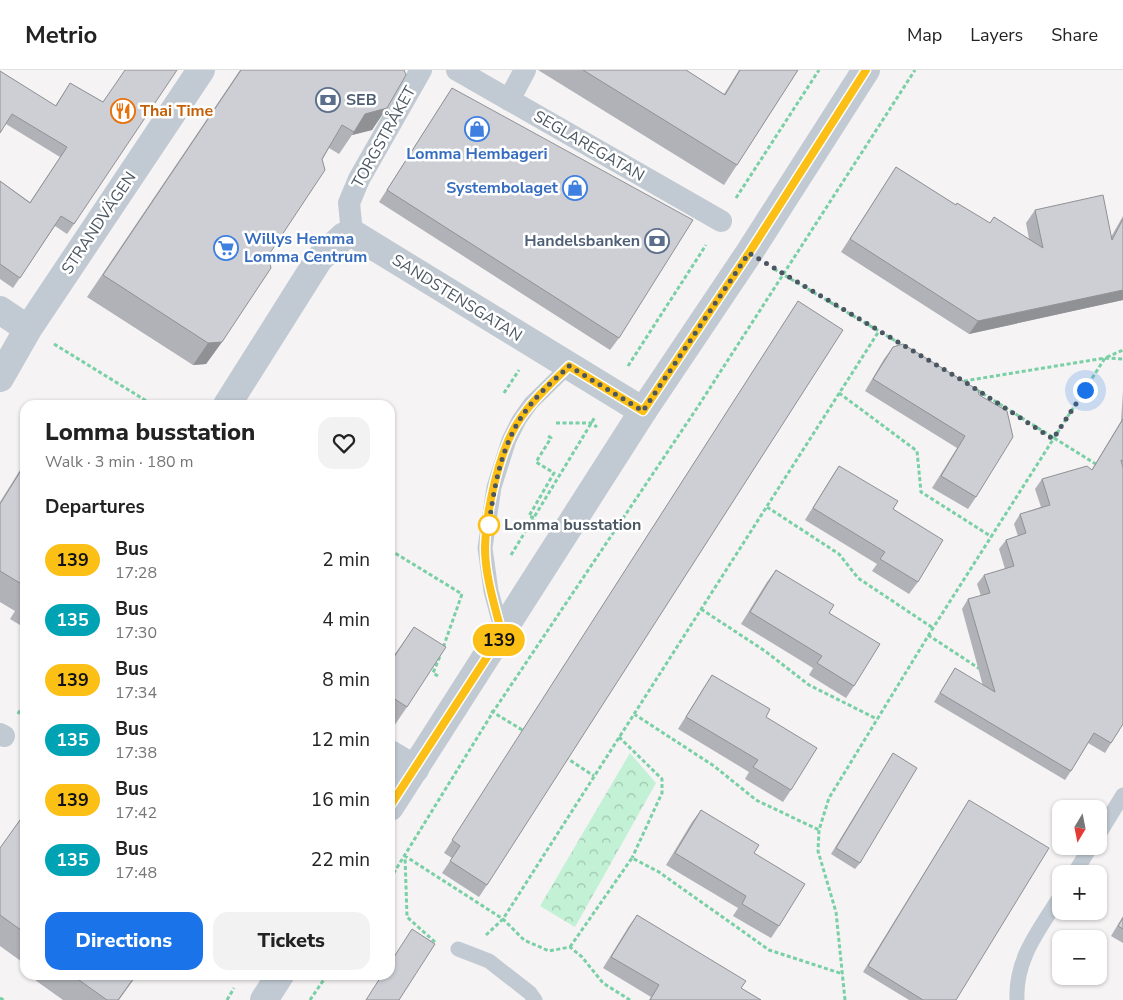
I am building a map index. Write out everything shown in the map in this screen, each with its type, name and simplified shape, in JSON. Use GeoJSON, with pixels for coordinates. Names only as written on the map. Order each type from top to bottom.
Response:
{"type":"FeatureCollection","features":[{"type":"Feature","properties":{"kind":"street","name":"STRANDVÄGEN"},"geometry":{"type":"LineString","coordinates":[[0,378],[28,328],[201,70]]}},
{"type":"Feature","properties":{"kind":"street","name":"TORGSTRÅKET"},"geometry":{"type":"LineString","coordinates":[[352,233],[349,203],[359,179],[421,70]]}},
{"type":"Feature","properties":{"kind":"street","name":"SEGLAREGATAN"},"geometry":{"type":"LineString","coordinates":[[457,70],[721,221]]}},
{"type":"Feature","properties":{"kind":"street"},"geometry":{"type":"LineString","coordinates":[[509,100],[526,70]]}},
{"type":"Feature","properties":{"kind":"street"},"geometry":{"type":"LineString","coordinates":[[395,799],[643,411],[749,253],[866,70]]}},
{"type":"Feature","properties":{"kind":"street"},"geometry":{"type":"LineString","coordinates":[[229,400],[319,259],[344,236],[352,233]]}},
{"type":"Feature","properties":{"kind":"street","name":"SANDSTENSGATAN"},"geometry":{"type":"LineString","coordinates":[[352,233],[643,411]]}},
{"type":"Feature","properties":{"kind":"street"},"geometry":{"type":"LineString","coordinates":[[0,310],[28,328]]}},
{"type":"Feature","properties":{"kind":"street"},"geometry":{"type":"LineString","coordinates":[[395,757],[415,769]]}},
{"type":"Feature","properties":{"kind":"street"},"geometry":{"type":"LineString","coordinates":[[264,1000],[277,980]]}},
{"type":"Feature","properties":{"kind":"lane"},"geometry":{"type":"LineString","coordinates":[[502,634],[491,591],[485,548],[494,487],[509,440],[519,420],[531,403],[569,366]]}},
{"type":"Feature","properties":{"kind":"lane"},"geometry":{"type":"LineString","coordinates":[[1108,819],[1123,795]]}},
{"type":"Feature","properties":{"kind":"lane"},"geometry":{"type":"LineString","coordinates":[[1017,1000],[1017,986],[1023,957],[1052,910]]}},
{"type":"Feature","properties":{"kind":"lane"},"geometry":{"type":"LineString","coordinates":[[463,951],[489,961],[530,993],[535,1000]]}},
{"type":"Feature","properties":{"kind":"path"},"geometry":{"type":"LineString","coordinates":[[395,871],[493,712],[697,408],[915,70]]}},
{"type":"Feature","properties":{"kind":"path"},"geometry":{"type":"LineString","coordinates":[[749,253],[910,350]]}},
{"type":"Feature","properties":{"kind":"path"},"geometry":{"type":"LineString","coordinates":[[28,328],[145,400]]}},
{"type":"Feature","properties":{"kind":"path"},"geometry":{"type":"LineString","coordinates":[[405,856],[407,917],[437,943],[463,951],[503,919],[879,331]]}},
{"type":"Feature","properties":{"kind":"path"},"geometry":{"type":"LineString","coordinates":[[844,1000],[836,912],[818,852],[819,830],[829,798],[928,634],[1106,358],[1123,350]]}},
{"type":"Feature","properties":{"kind":"path"},"geometry":{"type":"LineString","coordinates":[[965,382],[1106,358],[1123,359]]}},
{"type":"Feature","properties":{"kind":"path"},"geometry":{"type":"LineString","coordinates":[[957,378],[1053,439],[1108,471]]}},
{"type":"Feature","properties":{"kind":"path"},"geometry":{"type":"LineString","coordinates":[[839,393],[917,451],[922,492],[992,536]]}},
{"type":"Feature","properties":{"kind":"path"},"geometry":{"type":"LineString","coordinates":[[556,423],[591,423],[605,432]]}},
{"type":"Feature","properties":{"kind":"path"},"geometry":{"type":"LineString","coordinates":[[540,522],[529,516],[554,473],[536,462],[551,438],[548,436]]}},
{"type":"Feature","properties":{"kind":"path"},"geometry":{"type":"LineString","coordinates":[[766,507],[839,554],[858,578],[933,628]]}},
{"type":"Feature","properties":{"kind":"path"},"geometry":{"type":"LineString","coordinates":[[395,553],[462,594],[433,673],[439,676]]}},
{"type":"Feature","properties":{"kind":"path"},"geometry":{"type":"LineString","coordinates":[[701,609],[765,651],[808,685],[877,719]]}},
{"type":"Feature","properties":{"kind":"path"},"geometry":{"type":"LineString","coordinates":[[928,634],[985,672]]}},
{"type":"Feature","properties":{"kind":"path"},"geometry":{"type":"LineString","coordinates":[[493,712],[527,733]]}},
{"type":"Feature","properties":{"kind":"path"},"geometry":{"type":"LineString","coordinates":[[634,714],[714,766],[756,800],[819,830]]}},
{"type":"Feature","properties":{"kind":"path"},"geometry":{"type":"LineString","coordinates":[[405,856],[503,919],[524,940],[548,951],[570,947],[632,858],[662,793],[662,779],[619,737]]}},
{"type":"Feature","properties":{"kind":"path"},"geometry":{"type":"LineString","coordinates":[[561,754],[594,776]]}},
{"type":"Feature","properties":{"kind":"path"},"geometry":{"type":"LineString","coordinates":[[632,858],[659,872],[769,950],[843,974]]}},
{"type":"Feature","properties":{"kind":"path"},"geometry":{"type":"LineString","coordinates":[[570,947],[582,957],[603,983],[630,1000]]}},
{"type":"Feature","properties":{"kind":"path"},"geometry":{"type":"LineString","coordinates":[[310,1000],[324,980]]}},
{"type":"Feature","properties":{"kind":"path"},"geometry":{"type":"LineString","coordinates":[[0,998],[4,1000]]}},
{"type":"Feature","properties":{"kind":"green space"},"geometry":{"type":"Polygon","coordinates":[[[630,753],[656,783],[575,927],[540,906],[630,753]]]}},
{"type":"Feature","properties":{"kind":"building"},"geometry":{"type":"Polygon","coordinates":[[[125,70],[177,70],[74,224],[61,216],[20,278],[0,264],[0,181],[30,203],[67,147],[12,114],[0,133],[0,71],[56,106],[70,83],[103,102],[125,70]]]}},
{"type":"Feature","properties":{"kind":"building"},"geometry":{"type":"Polygon","coordinates":[[[241,70],[404,70],[406,75],[387,108],[365,114],[354,132],[342,125],[322,159],[325,170],[268,256],[271,268],[222,342],[208,343],[103,275],[241,70]]]}},
{"type":"Feature","properties":{"kind":"building"},"geometry":{"type":"Polygon","coordinates":[[[583,70],[686,70],[725,95],[740,70],[798,70],[737,165],[583,70]]]}},
{"type":"Feature","properties":{"kind":"building"},"geometry":{"type":"Polygon","coordinates":[[[452,88],[693,220],[619,338],[387,190],[452,88]]]}},
{"type":"Feature","properties":{"kind":"building"},"geometry":{"type":"Polygon","coordinates":[[[896,167],[956,205],[957,203],[990,223],[994,217],[1043,248],[1035,210],[1103,195],[1112,240],[1123,219],[1123,290],[978,321],[850,239],[896,167]]]}},
{"type":"Feature","properties":{"kind":"building"},"geometry":{"type":"Polygon","coordinates":[[[798,301],[843,330],[487,885],[450,861],[460,846],[452,840],[798,301]]]}},
{"type":"Feature","properties":{"kind":"building"},"geometry":{"type":"Polygon","coordinates":[[[903,344],[978,390],[979,395],[1007,411],[1013,437],[976,497],[941,476],[965,436],[873,379],[893,347],[903,344]]]}},
{"type":"Feature","properties":{"kind":"building"},"geometry":{"type":"Polygon","coordinates":[[[1123,419],[1123,461],[1121,460],[1123,468],[1123,724],[1111,743],[1094,733],[1071,771],[940,693],[955,668],[995,692],[968,599],[990,593],[984,575],[1014,566],[1006,540],[1026,533],[1020,514],[1050,505],[1042,479],[1087,466],[1092,470],[1123,419]]]}},
{"type":"Feature","properties":{"kind":"building"},"geometry":{"type":"Polygon","coordinates":[[[839,466],[898,501],[893,509],[943,540],[918,582],[880,559],[885,552],[813,508],[839,466]]]}},
{"type":"Feature","properties":{"kind":"building"},"geometry":{"type":"Polygon","coordinates":[[[20,472],[20,583],[0,571],[0,504],[20,472]]]}},
{"type":"Feature","properties":{"kind":"building"},"geometry":{"type":"Polygon","coordinates":[[[776,570],[834,605],[829,613],[880,644],[854,686],[817,663],[822,656],[750,612],[776,570]]]}},
{"type":"Feature","properties":{"kind":"building"},"geometry":{"type":"Polygon","coordinates":[[[414,627],[446,647],[407,707],[395,699],[395,656],[414,627]]]}},
{"type":"Feature","properties":{"kind":"building"},"geometry":{"type":"Polygon","coordinates":[[[712,675],[770,709],[766,717],[817,748],[791,790],[753,767],[758,760],[686,717],[712,675]]]}},
{"type":"Feature","properties":{"kind":"building"},"geometry":{"type":"Polygon","coordinates":[[[893,753],[917,768],[860,863],[836,848],[893,753]]]}},
{"type":"Feature","properties":{"kind":"building"},"geometry":{"type":"Polygon","coordinates":[[[969,800],[1049,848],[956,1000],[923,1000],[868,966],[969,800]]]}},
{"type":"Feature","properties":{"kind":"building"},"geometry":{"type":"Polygon","coordinates":[[[701,810],[759,845],[754,853],[805,884],[779,926],[742,904],[746,896],[675,853],[701,810]]]}},
{"type":"Feature","properties":{"kind":"building"},"geometry":{"type":"Polygon","coordinates":[[[20,820],[20,929],[0,915],[0,848],[20,820]]]}},
{"type":"Feature","properties":{"kind":"building"},"geometry":{"type":"Polygon","coordinates":[[[637,915],[746,981],[741,988],[761,1000],[650,1000],[659,985],[611,957],[637,915]]]}},
{"type":"Feature","properties":{"kind":"building"},"geometry":{"type":"Polygon","coordinates":[[[1123,918],[1123,929],[1118,926],[1123,918]]]}},
{"type":"Feature","properties":{"kind":"building"},"geometry":{"type":"Polygon","coordinates":[[[412,929],[435,944],[399,1000],[366,1000],[379,980],[395,980],[395,955],[412,929]]]}},
{"type":"Feature","properties":{"kind":"building"},"geometry":{"type":"Polygon","coordinates":[[[79,980],[132,980],[118,1000],[107,1000],[79,980]]]}},
{"type":"Feature","properties":{"kind":"bus line","name":"139"},"geometry":{"type":"LineString","coordinates":[[395,799],[502,634],[491,591],[485,548],[494,487],[509,440],[519,420],[531,403],[569,366],[643,411],[749,253],[866,70]]}},
{"type":"Feature","properties":{"kind":"place","name":"SEB"},"geometry":{"type":"Point","coordinates":[328,100]}},
{"type":"Feature","properties":{"kind":"place","name":"Thai Time"},"geometry":{"type":"Point","coordinates":[123,111]}},
{"type":"Feature","properties":{"kind":"place","name":"Lomma Hembageri"},"geometry":{"type":"Point","coordinates":[477,129]}},
{"type":"Feature","properties":{"kind":"place","name":"Systembolaget"},"geometry":{"type":"Point","coordinates":[575,188]}},
{"type":"Feature","properties":{"kind":"place","name":"Handelsbanken"},"geometry":{"type":"Point","coordinates":[657,241]}},
{"type":"Feature","properties":{"kind":"place","name":"Willys Hemma Lomma Centrum"},"geometry":{"type":"Point","coordinates":[226,248]}},
{"type":"Feature","properties":{"kind":"place","name":"Lomma busstation"},"geometry":{"type":"Point","coordinates":[489,525]}},
{"type":"Feature","properties":{"kind":"route"},"geometry":{"type":"LineString","coordinates":[[489,525],[488,532],[494,487],[501,462],[519,420],[531,403],[569,366],[643,411],[749,253],[965,382],[1053,439],[1085,390]]}}]}
